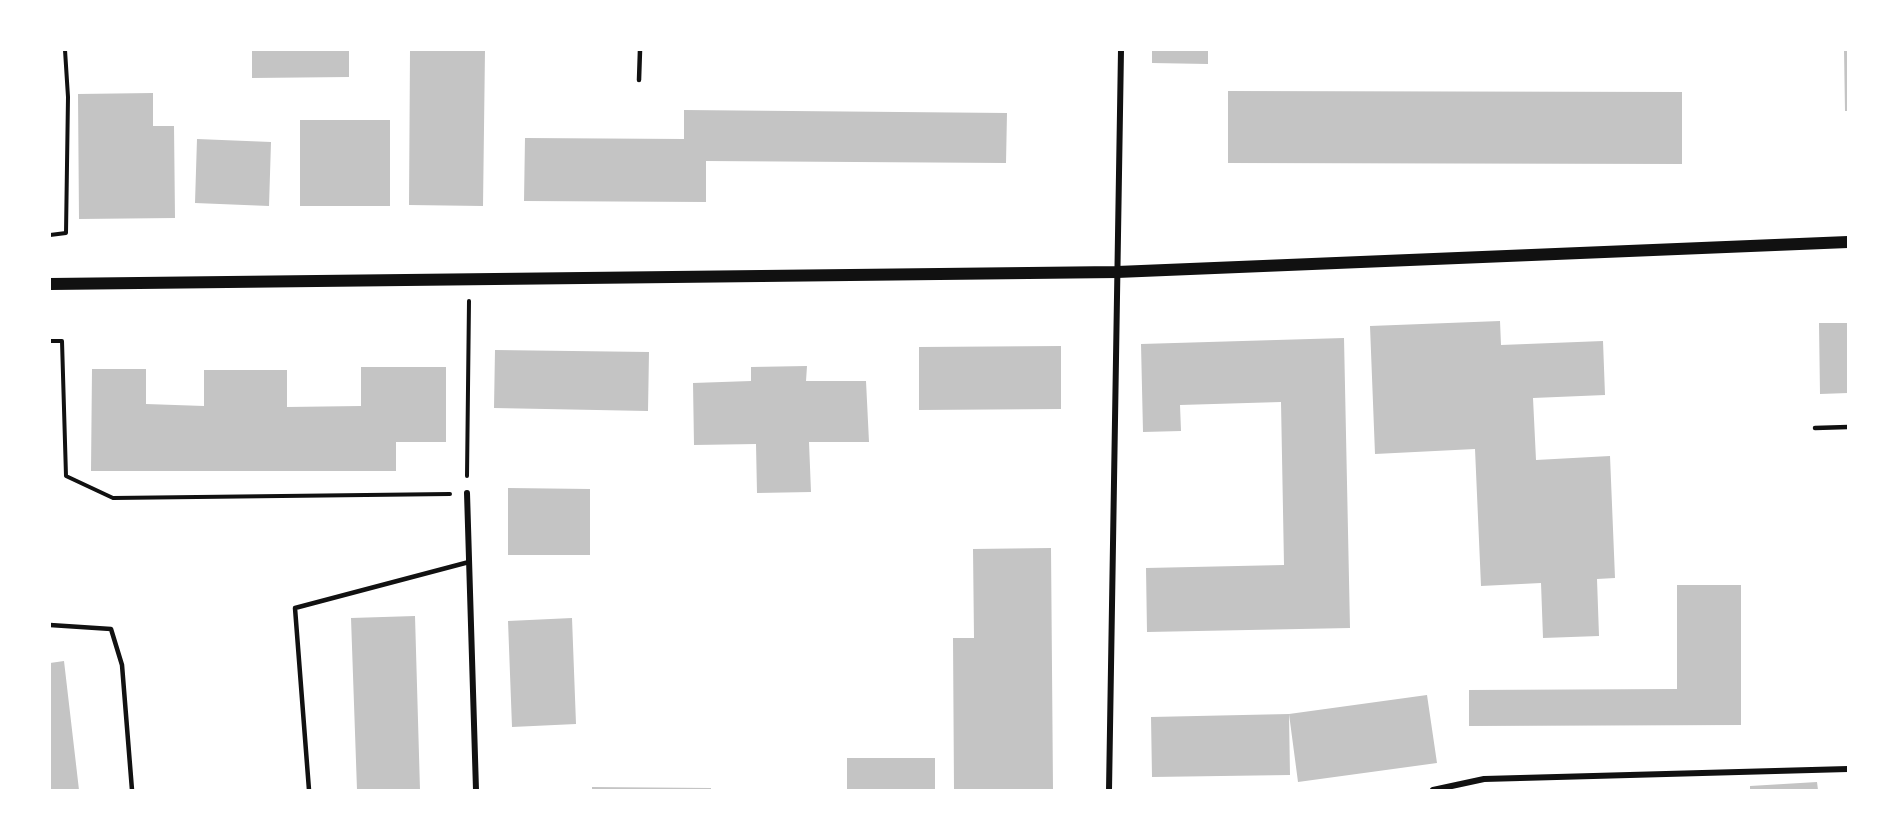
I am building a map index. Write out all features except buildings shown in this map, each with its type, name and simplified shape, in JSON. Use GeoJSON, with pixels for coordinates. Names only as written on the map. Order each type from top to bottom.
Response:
{"type":"FeatureCollection","features":[{"type":"Feature","properties":{"kind":"main road"},"geometry":{"type":"LineString","coordinates":[[50,284],[1117,272],[1848,242]]}},
{"type":"Feature","properties":{"kind":"street"},"geometry":{"type":"LineString","coordinates":[[1108,790],[1121,50]]}},
{"type":"Feature","properties":{"kind":"street"},"geometry":{"type":"LineString","coordinates":[[467,494],[476,790]]}},
{"type":"Feature","properties":{"kind":"street"},"geometry":{"type":"LineString","coordinates":[[1433,790],[1484,779],[1848,769]]}},
{"type":"Feature","properties":{"kind":"lane"},"geometry":{"type":"LineString","coordinates":[[639,80],[640,50]]}},
{"type":"Feature","properties":{"kind":"lane"},"geometry":{"type":"LineString","coordinates":[[1815,428],[1848,428]]}},
{"type":"Feature","properties":{"kind":"lane"},"geometry":{"type":"LineString","coordinates":[[309,790],[295,608],[470,562]]}},
{"type":"Feature","properties":{"kind":"lane"},"geometry":{"type":"LineString","coordinates":[[50,625],[111,629],[122,665],[132,790]]}},
{"type":"Feature","properties":{"kind":"path"},"geometry":{"type":"LineString","coordinates":[[50,235],[66,233],[68,96],[64,50]]}},
{"type":"Feature","properties":{"kind":"path"},"geometry":{"type":"LineString","coordinates":[[50,341],[62,341],[66,476],[113,498],[467,494],[469,278]]}}]}
